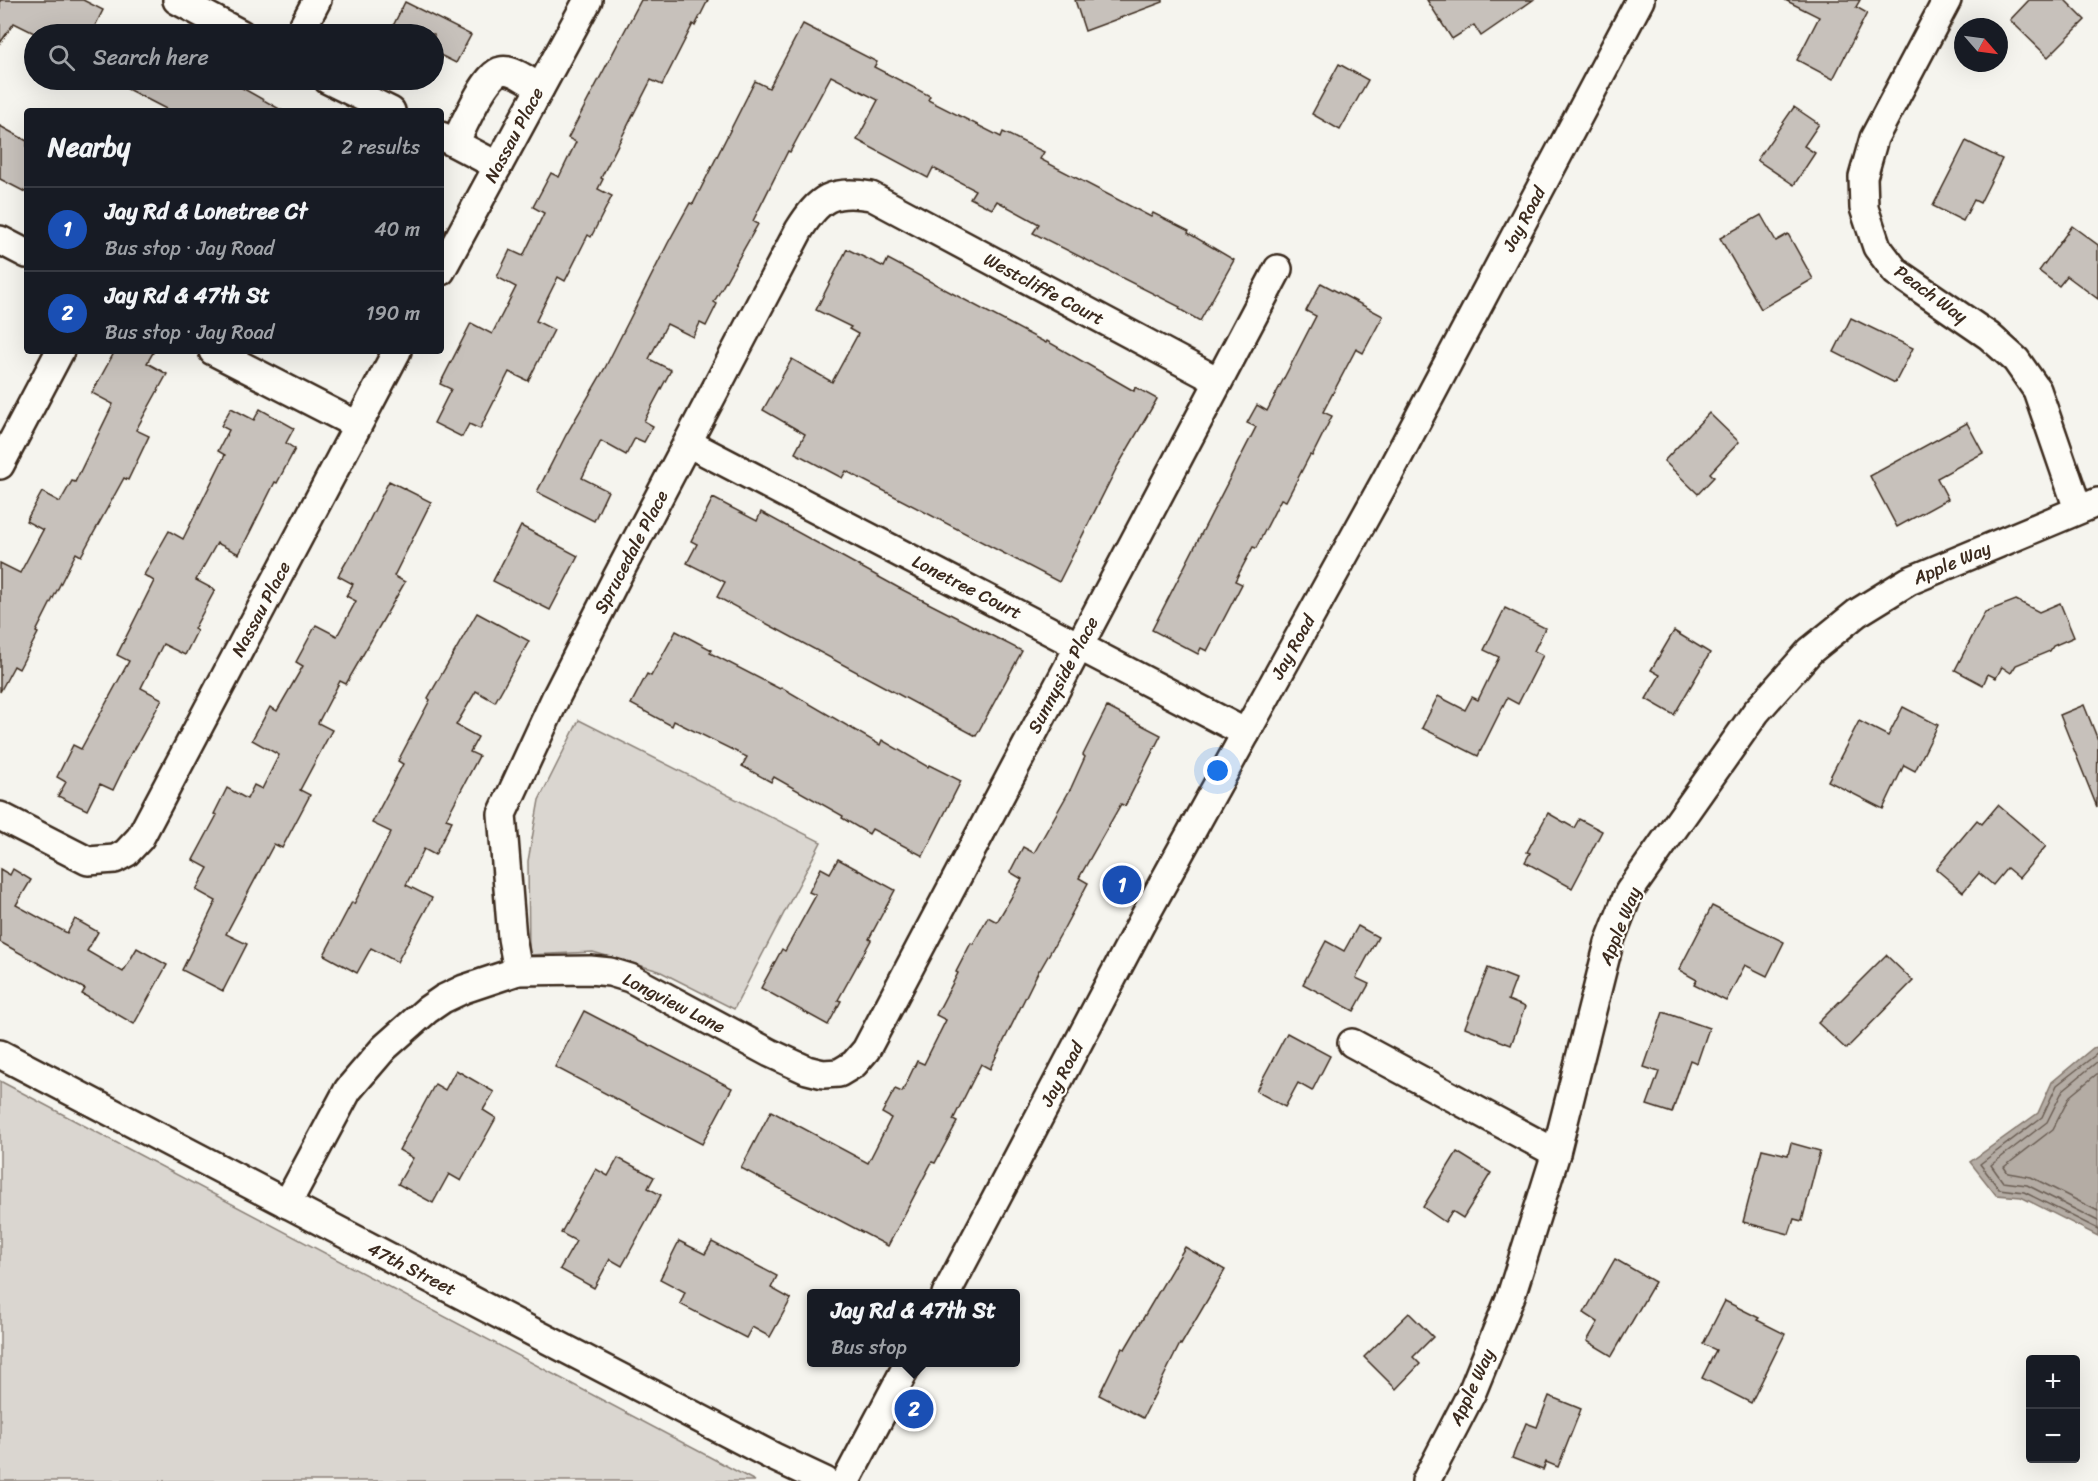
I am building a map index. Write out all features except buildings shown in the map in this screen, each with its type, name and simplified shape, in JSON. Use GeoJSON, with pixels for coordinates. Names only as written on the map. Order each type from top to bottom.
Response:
{"type":"FeatureCollection","features":[{"type":"Feature","properties":{"kind":"street"},"geometry":{"type":"LineString","coordinates":[[177,0],[222,24]]}},
{"type":"Feature","properties":{"kind":"street"},"geometry":{"type":"LineString","coordinates":[[304,24],[317,0]]}},
{"type":"Feature","properties":{"kind":"street","name":"Nassau Place"},"geometry":{"type":"LineString","coordinates":[[444,265],[588,0]]}},
{"type":"Feature","properties":{"kind":"street","name":"Jay Road"},"geometry":{"type":"LineString","coordinates":[[948,1289],[1146,914],[1389,476],[1640,0]]}},
{"type":"Feature","properties":{"kind":"street","name":"Peach Way"},"geometry":{"type":"LineString","coordinates":[[1947,0],[1874,138],[1863,177],[1864,208],[1877,247],[1896,272],[1989,336],[2016,360],[2037,390],[2088,506]]}},
{"type":"Feature","properties":{"kind":"street"},"geometry":{"type":"LineString","coordinates":[[498,166],[448,139],[493,75],[500,70],[509,71],[540,88]]}},
{"type":"Feature","properties":{"kind":"street"},"geometry":{"type":"LineString","coordinates":[[349,90],[386,108]]}},
{"type":"Feature","properties":{"kind":"street","name":"Sprucedale Place"},"geometry":{"type":"LineString","coordinates":[[518,971],[512,938],[502,814],[566,677],[798,230],[811,211],[823,201],[852,193],[870,196]]}},
{"type":"Feature","properties":{"kind":"street","name":"Westcliffe Court"},"geometry":{"type":"LineString","coordinates":[[870,196],[1218,381]]}},
{"type":"Feature","properties":{"kind":"street"},"geometry":{"type":"LineString","coordinates":[[0,240],[24,252]]}},
{"type":"Feature","properties":{"kind":"street","name":"Sunnyside Place"},"geometry":{"type":"LineString","coordinates":[[839,1073],[854,1064],[866,1050],[1077,645],[1151,512],[1278,268]]}},
{"type":"Feature","properties":{"kind":"street"},"geometry":{"type":"LineString","coordinates":[[0,465],[58,354]]}},
{"type":"Feature","properties":{"kind":"street"},"geometry":{"type":"LineString","coordinates":[[219,354],[357,425]]}},
{"type":"Feature","properties":{"kind":"street","name":"Nassau Place"},"geometry":{"type":"LineString","coordinates":[[0,816],[88,861],[115,859],[126,853],[140,838],[395,354]]}},
{"type":"Feature","properties":{"kind":"street","name":"Lonetree Court"},"geometry":{"type":"LineString","coordinates":[[688,442],[1246,733]]}},
{"type":"Feature","properties":{"kind":"street","name":"Apple Way"},"geometry":{"type":"LineString","coordinates":[[1426,1481],[1472,1392],[1511,1296],[1556,1153],[1609,943],[1629,892],[1756,712],[1810,651],[1857,613],[1909,580],[2088,506]]}},
{"type":"Feature","properties":{"kind":"street","name":"Longview Lane"},"geometry":{"type":"LineString","coordinates":[[287,1204],[348,1090],[384,1048],[443,999],[464,988],[518,971],[590,970],[610,972],[630,978],[779,1058],[823,1074],[839,1073]]}},
{"type":"Feature","properties":{"kind":"street"},"geometry":{"type":"LineString","coordinates":[[1352,1043],[1556,1153]]}},
{"type":"Feature","properties":{"kind":"street","name":"47th Street"},"geometry":{"type":"LineString","coordinates":[[0,1054],[774,1457],[825,1481]]}},
{"type":"Feature","properties":{"kind":"street"},"geometry":{"type":"LineString","coordinates":[[846,1481],[906,1367]]}},
{"type":"Feature","properties":{"kind":"shaded area"},"geometry":{"type":"Polygon","coordinates":[[[579,720],[821,842],[734,1009],[659,971],[593,952],[529,955],[528,861],[539,800],[579,720]]]}},
{"type":"Feature","properties":{"kind":"shaded area"},"geometry":{"type":"Polygon","coordinates":[[[0,1081],[755,1481],[0,1481],[0,1081]]]}},
{"type":"Feature","properties":{"kind":"water"},"geometry":{"type":"Polygon","coordinates":[[[2098,1047],[2098,1236],[2021,1197],[1996,1195],[1970,1162],[2038,1113],[2052,1082],[2093,1048],[2098,1047]]]}},
{"type":"Feature","properties":{"kind":"place","name":"Jay Rd & Lonetree Ct"},"geometry":{"type":"Point","coordinates":[1122,885]}},
{"type":"Feature","properties":{"kind":"place","name":"Jay Rd & 47th St"},"geometry":{"type":"Point","coordinates":[914,1409]}}]}
